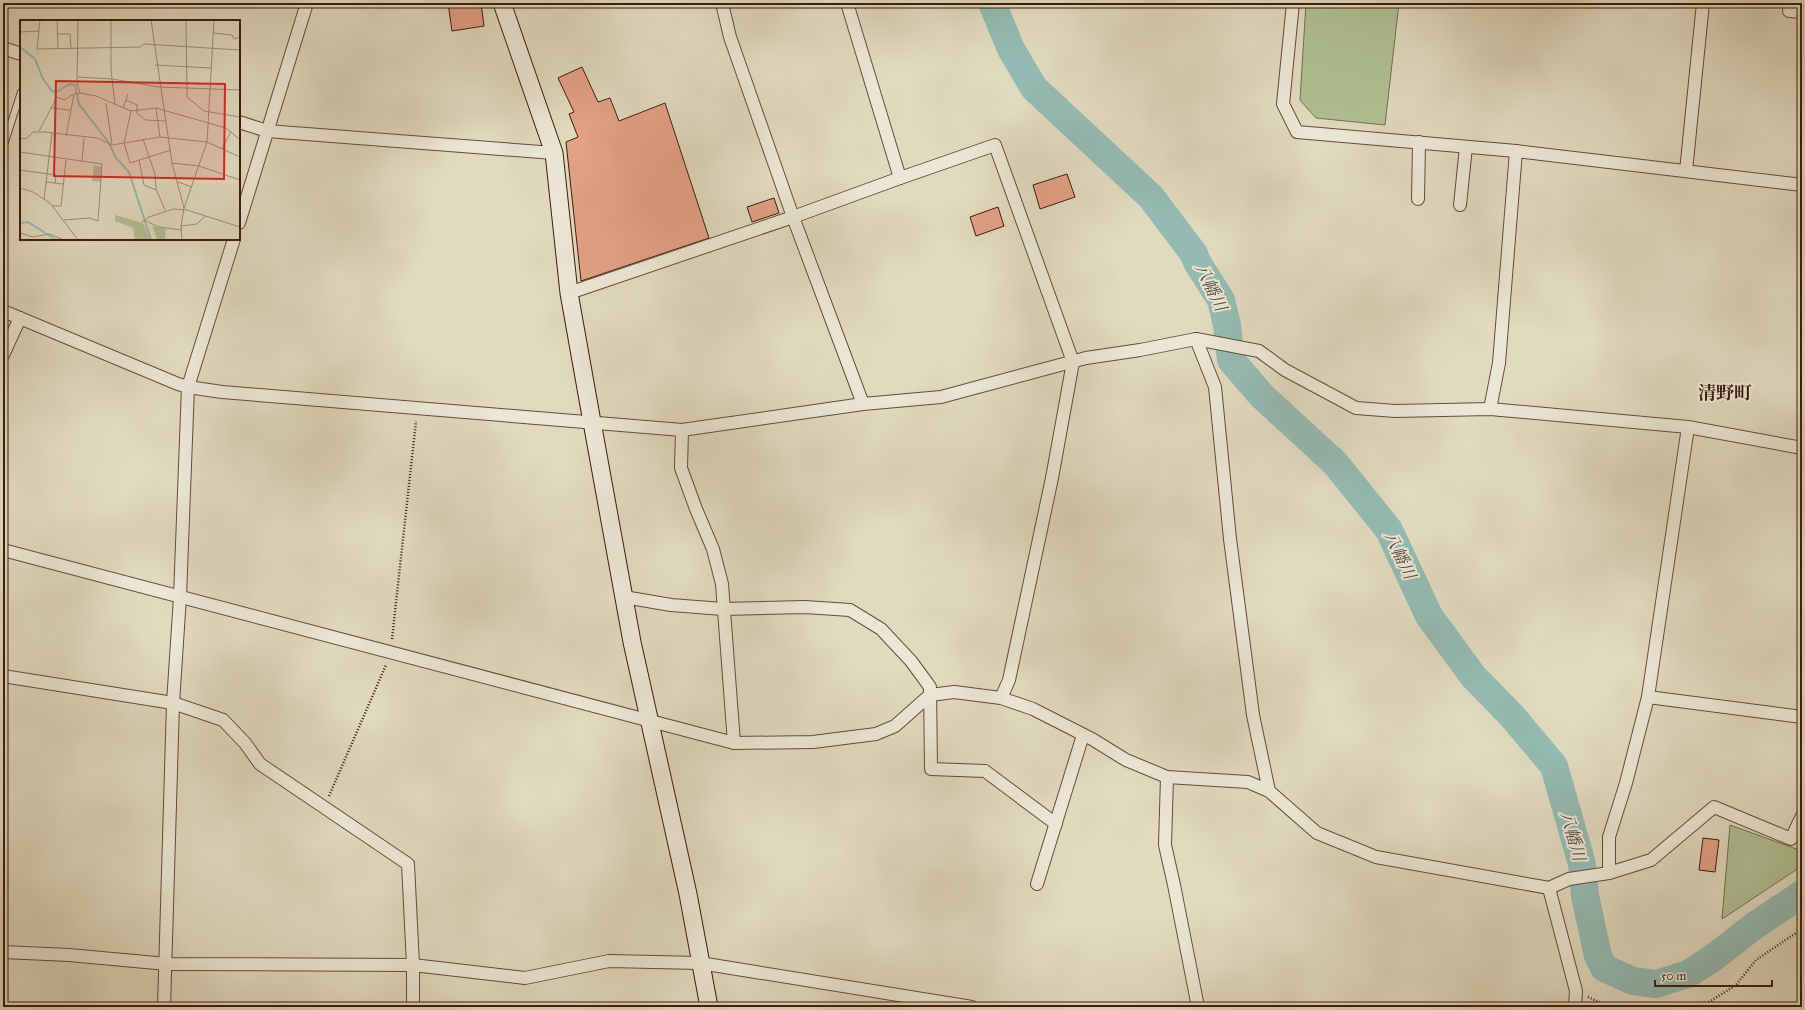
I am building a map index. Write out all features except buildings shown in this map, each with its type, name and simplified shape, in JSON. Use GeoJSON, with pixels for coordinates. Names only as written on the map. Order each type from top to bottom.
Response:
{"type":"FeatureCollection","features":[{"type":"Feature","properties":{"kind":"street"},"geometry":{"type":"LineString","coordinates":[[240,220],[307,3]]}},
{"type":"Feature","properties":{"kind":"street"},"geometry":{"type":"LineString","coordinates":[[502,3],[554,153],[569,293],[592,422],[624,597],[688,894],[709,1007]]}},
{"type":"Feature","properties":{"kind":"street"},"geometry":{"type":"LineString","coordinates":[[722,3],[730,37],[793,217],[863,404]]}},
{"type":"Feature","properties":{"kind":"street"},"geometry":{"type":"LineString","coordinates":[[846,3],[900,178]]}},
{"type":"Feature","properties":{"kind":"street"},"geometry":{"type":"LineString","coordinates":[[1293,3],[1283,104],[1297,132],[1516,151],[1802,185]]}},
{"type":"Feature","properties":{"kind":"street"},"geometry":{"type":"LineString","coordinates":[[1686,171],[1703,3]]}},
{"type":"Feature","properties":{"kind":"street"},"geometry":{"type":"LineString","coordinates":[[1790,3],[1789,11],[1802,12]]}},
{"type":"Feature","properties":{"kind":"street"},"geometry":{"type":"LineString","coordinates":[[3,48],[20,54]]}},
{"type":"Feature","properties":{"kind":"street"},"geometry":{"type":"LineString","coordinates":[[240,122],[267,131],[554,153]]}},
{"type":"Feature","properties":{"kind":"street"},"geometry":{"type":"LineString","coordinates":[[1418,199],[1419,142]]}},
{"type":"Feature","properties":{"kind":"street"},"geometry":{"type":"LineString","coordinates":[[569,293],[793,217],[900,178],[995,146],[1073,362],[1052,478],[1009,680],[1002,698]]}},
{"type":"Feature","properties":{"kind":"street"},"geometry":{"type":"LineString","coordinates":[[1460,205],[1466,147]]}},
{"type":"Feature","properties":{"kind":"street"},"geometry":{"type":"LineString","coordinates":[[1490,409],[1499,363],[1516,151]]}},
{"type":"Feature","properties":{"kind":"street"},"geometry":{"type":"LineString","coordinates":[[164,1007],[167,964],[173,703],[180,597],[188,387],[234,240]]}},
{"type":"Feature","properties":{"kind":"street"},"geometry":{"type":"LineString","coordinates":[[3,311],[188,387],[230,393],[682,430],[863,404],[941,397],[1086,358],[1196,339],[1259,351],[1286,370],[1356,408],[1395,411],[1490,409],[1688,427],[1802,448]]}},
{"type":"Feature","properties":{"kind":"street"},"geometry":{"type":"LineString","coordinates":[[3,355],[20,318]]}},
{"type":"Feature","properties":{"kind":"street"},"geometry":{"type":"LineString","coordinates":[[1196,339],[1215,387],[1233,562],[1253,715],[1269,791]]}},
{"type":"Feature","properties":{"kind":"street"},"geometry":{"type":"LineString","coordinates":[[1609,872],[1609,837],[1626,783],[1648,697],[1688,427]]}},
{"type":"Feature","properties":{"kind":"street"},"geometry":{"type":"LineString","coordinates":[[682,430],[682,468],[696,509],[713,549],[722,584],[734,743]]}},
{"type":"Feature","properties":{"kind":"street"},"geometry":{"type":"LineString","coordinates":[[3,550],[734,743],[813,742],[876,734],[895,726],[930,696],[954,692],[1002,698],[1033,709],[1083,736],[1092,739],[1126,760],[1168,777],[1248,782],[1269,791],[1317,833],[1376,857],[1549,888],[1568,879],[1596,876],[1651,860],[1714,807],[1791,839],[1802,816]]}},
{"type":"Feature","properties":{"kind":"street"},"geometry":{"type":"LineString","coordinates":[[624,597],[671,605],[723,609],[805,607],[850,610],[881,629],[912,661],[930,687],[931,769],[985,771],[1056,824]]}},
{"type":"Feature","properties":{"kind":"street"},"geometry":{"type":"LineString","coordinates":[[3,676],[173,703],[223,720],[245,743],[260,764],[408,864],[413,965],[413,1007]]}},
{"type":"Feature","properties":{"kind":"street"},"geometry":{"type":"LineString","coordinates":[[1648,697],[1802,717]]}},
{"type":"Feature","properties":{"kind":"street"},"geometry":{"type":"LineString","coordinates":[[1037,884],[1083,736]]}},
{"type":"Feature","properties":{"kind":"street"},"geometry":{"type":"LineString","coordinates":[[1168,777],[1165,845],[1198,1007]]}},
{"type":"Feature","properties":{"kind":"street"},"geometry":{"type":"LineString","coordinates":[[1549,888],[1576,992],[1575,1007]]}},
{"type":"Feature","properties":{"kind":"street"},"geometry":{"type":"LineString","coordinates":[[3,952],[69,955],[167,964],[413,965],[525,978],[609,961],[700,963],[972,1007]]}},
{"type":"Feature","properties":{"kind":"lane"},"geometry":{"type":"LineString","coordinates":[[3,148],[20,95]]}},
{"type":"Feature","properties":{"kind":"path"},"geometry":{"type":"LineString","coordinates":[[324,808],[391,652],[418,408]]}},
{"type":"Feature","properties":{"kind":"path"},"geometry":{"type":"LineString","coordinates":[[1701,1007],[1736,985],[1756,960],[1802,929]]}},
{"type":"Feature","properties":{"kind":"path"},"geometry":{"type":"LineString","coordinates":[[1576,992],[1610,1007]]}},
{"type":"Feature","properties":{"kind":"green space"},"geometry":{"type":"Polygon","coordinates":[[[1306,3],[1399,3],[1385,125],[1316,118],[1300,100],[1306,3]]]}},
{"type":"Feature","properties":{"kind":"green space"},"geometry":{"type":"Polygon","coordinates":[[[1730,825],[1802,851],[1802,866],[1722,919],[1730,825]]]}},
{"type":"Feature","properties":{"kind":"waterway","name":"八幡川"},"geometry":{"type":"LineString","coordinates":[[992,3],[1011,49],[1034,88],[1151,197],[1194,254],[1197,262],[1221,300],[1227,325],[1231,360],[1262,396],[1335,463],[1389,530],[1429,616],[1473,676],[1512,716],[1554,766],[1582,864],[1585,896],[1598,956],[1604,968],[1633,981],[1656,984],[1688,974],[1713,958],[1754,926],[1802,894]]}},
{"type":"Feature","properties":{"kind":"district","name":"清野町"},"geometry":{"type":"Point","coordinates":[1725,393]}}]}
